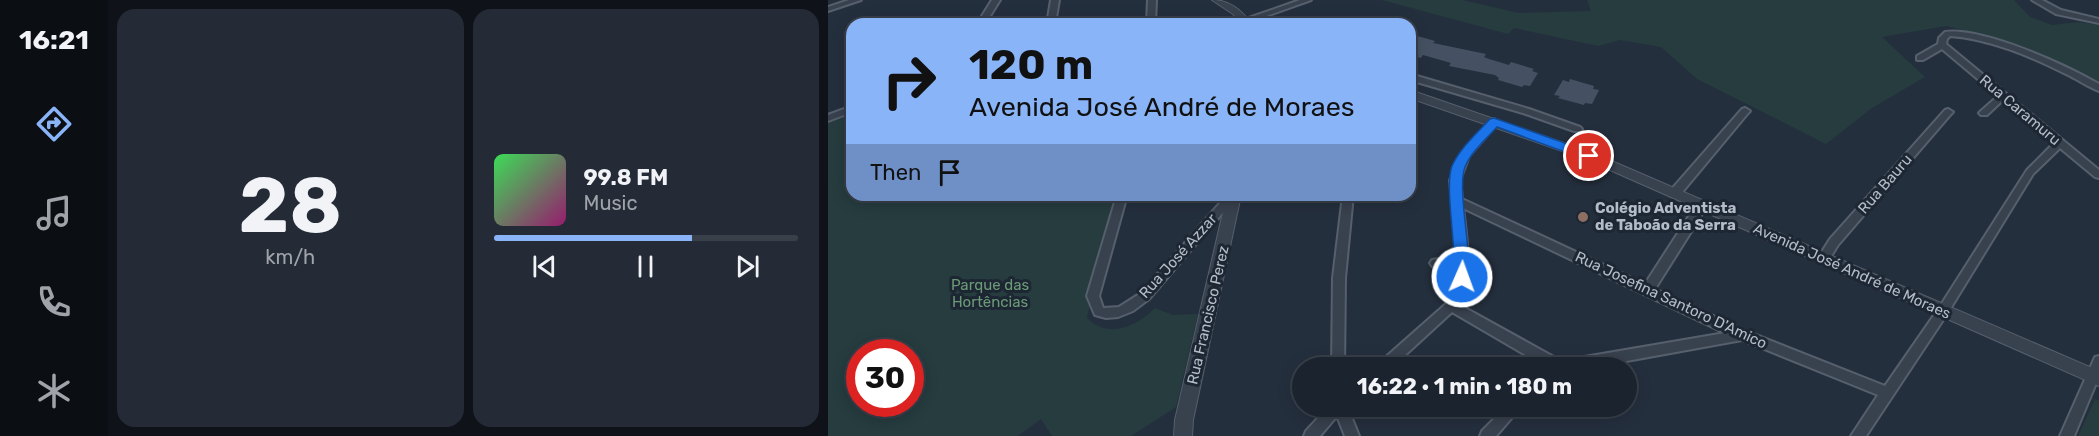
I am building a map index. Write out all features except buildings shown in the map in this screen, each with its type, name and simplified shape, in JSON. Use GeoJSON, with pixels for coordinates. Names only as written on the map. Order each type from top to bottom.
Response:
{"type":"FeatureCollection","features":[{"type":"Feature","properties":{"kind":"street"},"geometry":{"type":"LineString","coordinates":[[828,9],[857,0]]}},
{"type":"Feature","properties":{"kind":"street"},"geometry":{"type":"LineString","coordinates":[[985,18],[996,0]]}},
{"type":"Feature","properties":{"kind":"street"},"geometry":{"type":"LineString","coordinates":[[1052,18],[1055,0]]}},
{"type":"Feature","properties":{"kind":"street"},"geometry":{"type":"LineString","coordinates":[[1151,18],[1152,0]]}},
{"type":"Feature","properties":{"kind":"street"},"geometry":{"type":"LineString","coordinates":[[1217,0],[1246,18]]}},
{"type":"Feature","properties":{"kind":"street"},"geometry":{"type":"LineString","coordinates":[[1228,0],[1247,18]]}},
{"type":"Feature","properties":{"kind":"street"},"geometry":{"type":"LineString","coordinates":[[1258,18],[1307,0]]}},
{"type":"Feature","properties":{"kind":"street"},"geometry":{"type":"LineString","coordinates":[[2036,0],[2059,12],[2099,21]]}},
{"type":"Feature","properties":{"kind":"street"},"geometry":{"type":"LineString","coordinates":[[1920,58],[1942,45],[1943,38],[1948,34],[1971,36],[2054,66],[2099,88]]}},
{"type":"Feature","properties":{"kind":"street","name":"Rua Caramuru"},"geometry":{"type":"LineString","coordinates":[[1942,45],[2099,175]]}},
{"type":"Feature","properties":{"kind":"street"},"geometry":{"type":"LineString","coordinates":[[1416,79],[1526,111],[1576,129]]}},
{"type":"Feature","properties":{"kind":"street","name":"Avenida José André de Moraes"},"geometry":{"type":"LineString","coordinates":[[1416,96],[1589,156],[1943,311],[2096,372]]}},
{"type":"Feature","properties":{"kind":"street"},"geometry":{"type":"LineString","coordinates":[[1984,113],[2003,96]]}},
{"type":"Feature","properties":{"kind":"street"},"geometry":{"type":"LineString","coordinates":[[1675,193],[1745,111]]}},
{"type":"Feature","properties":{"kind":"street"},"geometry":{"type":"LineString","coordinates":[[828,118],[846,112]]}},
{"type":"Feature","properties":{"kind":"street","name":"Rua Bauru"},"geometry":{"type":"LineString","coordinates":[[1824,258],[1834,242],[1948,112]]}},
{"type":"Feature","properties":{"kind":"street"},"geometry":{"type":"LineString","coordinates":[[1394,357],[1451,306],[1458,292],[1463,260],[1455,180],[1458,166],[1494,122]]}},
{"type":"Feature","properties":{"kind":"street"},"geometry":{"type":"LineString","coordinates":[[1858,436],[1943,311],[2030,172],[2060,143]]}},
{"type":"Feature","properties":{"kind":"street","name":"Rua José Azzar"},"geometry":{"type":"LineString","coordinates":[[1120,201],[1093,296],[1099,312],[1109,315],[1130,307],[1145,296],[1228,201]]}},
{"type":"Feature","properties":{"kind":"street","name":"Rua Francisco Perez"},"geometry":{"type":"LineString","coordinates":[[1183,436],[1186,410],[1232,201]]}},
{"type":"Feature","properties":{"kind":"street"},"geometry":{"type":"LineString","coordinates":[[1338,357],[1340,279],[1347,201]]}},
{"type":"Feature","properties":{"kind":"street","name":"Rua Josefina Santoro D'Amico"},"geometry":{"type":"LineString","coordinates":[[1458,201],[1742,335],[1886,392]]}},
{"type":"Feature","properties":{"kind":"street"},"geometry":{"type":"LineString","coordinates":[[1648,290],[1702,205]]}},
{"type":"Feature","properties":{"kind":"street"},"geometry":{"type":"LineString","coordinates":[[1436,262],[1463,260]]}},
{"type":"Feature","properties":{"kind":"street"},"geometry":{"type":"LineString","coordinates":[[1451,306],[1539,357]]}},
{"type":"Feature","properties":{"kind":"street"},"geometry":{"type":"LineString","coordinates":[[1609,357],[1742,335]]}},
{"type":"Feature","properties":{"kind":"street"},"geometry":{"type":"LineString","coordinates":[[2067,436],[2096,372]]}},
{"type":"Feature","properties":{"kind":"street"},"geometry":{"type":"LineString","coordinates":[[1311,436],[1329,417]]}},
{"type":"Feature","properties":{"kind":"street"},"geometry":{"type":"LineString","coordinates":[[1344,417],[1352,436]]}},
{"type":"Feature","properties":{"kind":"street"},"geometry":{"type":"LineString","coordinates":[[1487,436],[1505,417]]}},
{"type":"Feature","properties":{"kind":"green space"},"geometry":{"type":"Polygon","coordinates":[[[1382,0],[1462,0],[1519,13],[1591,11],[1587,0],[2014,0],[2030,17],[2052,25],[2079,22],[2099,25],[2099,83],[2084,73],[1975,33],[1946,26],[1882,37],[1925,77],[1872,108],[1826,144],[1697,79],[1661,47],[1620,40],[1598,46],[1514,28],[1508,34],[1382,0]]]}},
{"type":"Feature","properties":{"kind":"green space","name":"Parque das Hortências"},"geometry":{"type":"Polygon","coordinates":[[[846,114],[846,201],[1114,201],[1087,318],[1096,325],[1113,329],[1131,325],[1155,308],[1173,315],[1198,314],[1176,407],[1131,436],[1052,436],[1041,419],[1018,436],[828,436],[828,120],[846,114]]]}},
{"type":"Feature","properties":{"kind":"green space"},"geometry":{"type":"Polygon","coordinates":[[[2095,399],[2099,401],[2099,436],[2078,436],[2095,399]]]}},
{"type":"Feature","properties":{"kind":"place","name":"Colégio Adventista de Taboão da Serra"},"geometry":{"type":"Point","coordinates":[1583,217]}},
{"type":"Feature","properties":{"kind":"route"},"geometry":{"type":"LineString","coordinates":[[1462,277],[1463,255],[1455,180],[1458,166],[1465,155],[1494,122],[1589,156]]}}]}
